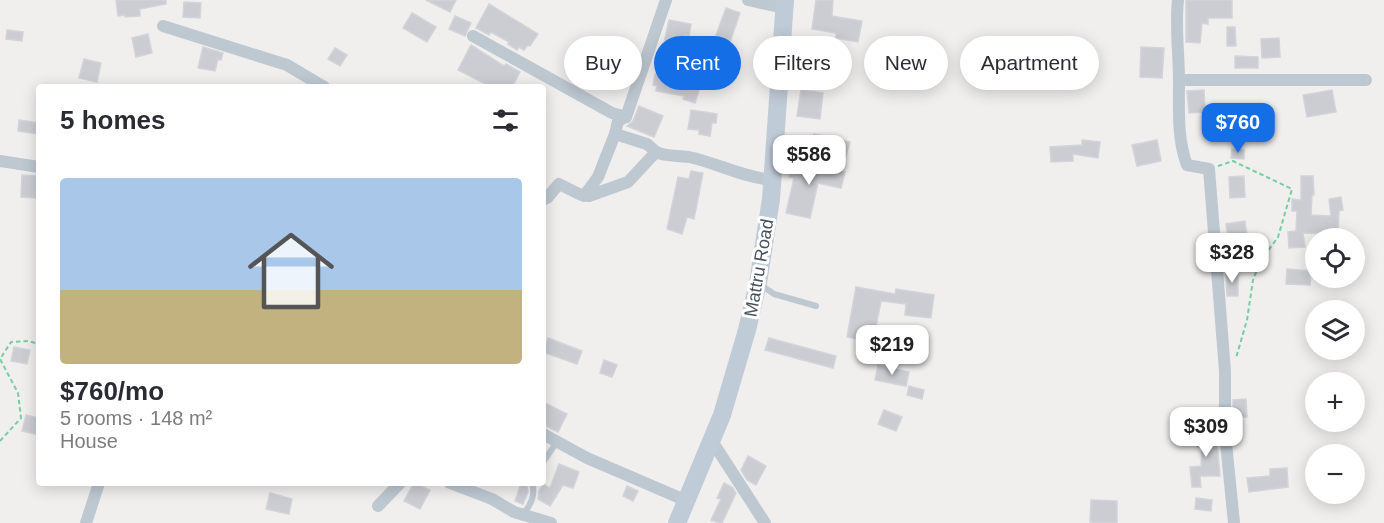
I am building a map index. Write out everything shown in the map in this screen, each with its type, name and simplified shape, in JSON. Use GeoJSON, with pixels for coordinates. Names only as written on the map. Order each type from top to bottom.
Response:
{"type":"FeatureCollection","features":[{"type":"Feature","properties":{"kind":"main road","name":"Mattru Road"},"geometry":{"type":"LineString","coordinates":[[677,523],[722,416],[759,283],[769,218],[784,4]]}},
{"type":"Feature","properties":{"kind":"street"},"geometry":{"type":"LineString","coordinates":[[584,195],[598,177],[618,121],[626,117],[666,0]]}},
{"type":"Feature","properties":{"kind":"street"},"geometry":{"type":"LineString","coordinates":[[748,0],[784,4]]}},
{"type":"Feature","properties":{"kind":"street"},"geometry":{"type":"LineString","coordinates":[[1178,0],[1176,17],[1180,134],[1187,165],[1209,169],[1225,371],[1225,433],[1234,523]]}},
{"type":"Feature","properties":{"kind":"street"},"geometry":{"type":"LineString","coordinates":[[163,26],[287,65],[319,84]]}},
{"type":"Feature","properties":{"kind":"street"},"geometry":{"type":"LineString","coordinates":[[473,36],[612,114],[626,117]]}},
{"type":"Feature","properties":{"kind":"street"},"geometry":{"type":"LineString","coordinates":[[1179,80],[1366,80]]}},
{"type":"Feature","properties":{"kind":"street"},"geometry":{"type":"LineString","coordinates":[[615,134],[647,144],[663,155],[688,157],[738,174],[772,180]]}},
{"type":"Feature","properties":{"kind":"street"},"geometry":{"type":"LineString","coordinates":[[546,198],[559,184],[589,196],[628,182],[656,152]]}},
{"type":"Feature","properties":{"kind":"street"},"geometry":{"type":"LineString","coordinates":[[0,161],[36,166]]}},
{"type":"Feature","properties":{"kind":"street"},"geometry":{"type":"LineString","coordinates":[[546,436],[587,458],[687,501]]}},
{"type":"Feature","properties":{"kind":"street"},"geometry":{"type":"LineString","coordinates":[[712,441],[765,523]]}},
{"type":"Feature","properties":{"kind":"street"},"geometry":{"type":"LineString","coordinates":[[86,523],[98,486]]}},
{"type":"Feature","properties":{"kind":"street"},"geometry":{"type":"LineString","coordinates":[[378,506],[397,486]]}},
{"type":"Feature","properties":{"kind":"street"},"geometry":{"type":"LineString","coordinates":[[458,486],[492,499],[514,512],[551,523]]}},
{"type":"Feature","properties":{"kind":"lane"},"geometry":{"type":"LineString","coordinates":[[759,283],[774,294],[816,306]]}},
{"type":"Feature","properties":{"kind":"lane"},"geometry":{"type":"LineString","coordinates":[[546,458],[557,441]]}},
{"type":"Feature","properties":{"kind":"lane"},"geometry":{"type":"LineString","coordinates":[[523,514],[532,498],[533,486]]}},
{"type":"Feature","properties":{"kind":"path"},"geometry":{"type":"LineString","coordinates":[[1209,169],[1233,161],[1292,189],[1278,237],[1260,262],[1253,280],[1247,320],[1236,359]]}},
{"type":"Feature","properties":{"kind":"path"},"geometry":{"type":"LineString","coordinates":[[0,441],[21,418],[18,393],[0,359],[11,342],[28,341],[36,343]]}},
{"type":"Feature","properties":{"kind":"building"},"geometry":{"type":"Polygon","coordinates":[[[116,0],[166,0],[166,4],[140,9],[140,16],[125,17],[125,15],[118,16],[116,0]]]}},
{"type":"Feature","properties":{"kind":"building"},"geometry":{"type":"Polygon","coordinates":[[[426,0],[456,0],[450,12],[426,0]]]}},
{"type":"Feature","properties":{"kind":"building"},"geometry":{"type":"Polygon","coordinates":[[[816,0],[833,0],[832,16],[862,21],[858,42],[852,41],[852,36],[836,36],[836,33],[812,29],[816,0]]]}},
{"type":"Feature","properties":{"kind":"building"},"geometry":{"type":"Polygon","coordinates":[[[1186,0],[1232,0],[1232,18],[1208,18],[1208,24],[1202,23],[1200,43],[1186,42],[1186,0]]]}},
{"type":"Feature","properties":{"kind":"building"},"geometry":{"type":"Polygon","coordinates":[[[184,2],[201,3],[200,18],[183,17],[184,2]]]}},
{"type":"Feature","properties":{"kind":"building"},"geometry":{"type":"Polygon","coordinates":[[[489,4],[538,34],[530,46],[528,45],[524,50],[519,47],[517,50],[508,44],[509,42],[491,32],[489,35],[476,28],[489,4]]]}},
{"type":"Feature","properties":{"kind":"building"},"geometry":{"type":"Polygon","coordinates":[[[726,8],[740,13],[732,36],[716,36],[726,8]]]}},
{"type":"Feature","properties":{"kind":"building"},"geometry":{"type":"Polygon","coordinates":[[[412,13],[436,27],[427,42],[403,28],[412,13]]]}},
{"type":"Feature","properties":{"kind":"building"},"geometry":{"type":"Polygon","coordinates":[[[455,16],[471,23],[465,36],[449,29],[455,16]]]}},
{"type":"Feature","properties":{"kind":"building"},"geometry":{"type":"Polygon","coordinates":[[[669,20],[691,24],[689,36],[666,36],[669,20]]]}},
{"type":"Feature","properties":{"kind":"building"},"geometry":{"type":"Polygon","coordinates":[[[1227,27],[1235,27],[1236,46],[1227,46],[1227,27]]]}},
{"type":"Feature","properties":{"kind":"building"},"geometry":{"type":"Polygon","coordinates":[[[7,30],[23,32],[22,41],[6,39],[7,30]]]}},
{"type":"Feature","properties":{"kind":"building"},"geometry":{"type":"Polygon","coordinates":[[[148,34],[152,53],[136,57],[132,38],[148,34]]]}},
{"type":"Feature","properties":{"kind":"building"},"geometry":{"type":"Polygon","coordinates":[[[1279,38],[1280,57],[1262,58],[1261,39],[1279,38]]]}},
{"type":"Feature","properties":{"kind":"building"},"geometry":{"type":"Polygon","coordinates":[[[471,45],[504,66],[506,64],[520,72],[514,84],[485,84],[458,70],[471,45]]]}},
{"type":"Feature","properties":{"kind":"building"},"geometry":{"type":"Polygon","coordinates":[[[203,47],[223,53],[221,60],[218,59],[215,71],[198,68],[203,47]]]}},
{"type":"Feature","properties":{"kind":"building"},"geometry":{"type":"Polygon","coordinates":[[[1141,47],[1164,48],[1162,78],[1140,77],[1141,47]]]}},
{"type":"Feature","properties":{"kind":"building"},"geometry":{"type":"Polygon","coordinates":[[[335,48],[347,55],[340,66],[328,59],[335,48]]]}},
{"type":"Feature","properties":{"kind":"building"},"geometry":{"type":"Polygon","coordinates":[[[1235,56],[1258,57],[1258,68],[1235,68],[1235,56]]]}},
{"type":"Feature","properties":{"kind":"building"},"geometry":{"type":"Polygon","coordinates":[[[84,59],[101,63],[97,82],[79,78],[84,59]]]}},
{"type":"Feature","properties":{"kind":"building"},"geometry":{"type":"Polygon","coordinates":[[[699,90],[695,103],[683,99],[684,96],[656,91],[699,90]]]}},
{"type":"Feature","properties":{"kind":"building"},"geometry":{"type":"Polygon","coordinates":[[[801,90],[823,93],[820,119],[797,116],[801,90]]]}},
{"type":"Feature","properties":{"kind":"building"},"geometry":{"type":"Polygon","coordinates":[[[1204,90],[1205,112],[1189,113],[1187,91],[1204,90]]]}},
{"type":"Feature","properties":{"kind":"building"},"geometry":{"type":"Polygon","coordinates":[[[1332,90],[1336,112],[1307,117],[1303,95],[1332,90]]]}},
{"type":"Feature","properties":{"kind":"building"},"geometry":{"type":"Polygon","coordinates":[[[639,106],[663,116],[654,137],[627,126],[633,121],[639,106]]]}},
{"type":"Feature","properties":{"kind":"building"},"geometry":{"type":"Polygon","coordinates":[[[691,110],[717,114],[716,123],[712,123],[710,136],[699,134],[699,130],[688,129],[691,110]]]}},
{"type":"Feature","properties":{"kind":"building"},"geometry":{"type":"Polygon","coordinates":[[[19,120],[36,123],[36,134],[18,131],[19,120]]]}},
{"type":"Feature","properties":{"kind":"building"},"geometry":{"type":"Polygon","coordinates":[[[814,134],[850,142],[846,156],[811,147],[814,134]]]}},
{"type":"Feature","properties":{"kind":"building"},"geometry":{"type":"Polygon","coordinates":[[[1082,140],[1100,142],[1098,158],[1073,154],[1073,161],[1051,162],[1050,147],[1082,145],[1082,140]]]}},
{"type":"Feature","properties":{"kind":"building"},"geometry":{"type":"Polygon","coordinates":[[[1157,140],[1161,161],[1137,166],[1132,145],[1157,140]]]}},
{"type":"Feature","properties":{"kind":"building"},"geometry":{"type":"Polygon","coordinates":[[[1232,149],[1244,150],[1244,159],[1231,158],[1232,149]]]}},
{"type":"Feature","properties":{"kind":"building"},"geometry":{"type":"Polygon","coordinates":[[[792,161],[845,172],[841,188],[818,183],[810,218],[786,213],[794,178],[789,177],[792,161]]]}},
{"type":"Feature","properties":{"kind":"building"},"geometry":{"type":"Polygon","coordinates":[[[691,171],[703,173],[694,219],[687,217],[682,234],[667,229],[678,177],[689,179],[691,171]]]}},
{"type":"Feature","properties":{"kind":"building"},"geometry":{"type":"Polygon","coordinates":[[[22,175],[36,176],[36,198],[21,197],[22,175]]]}},
{"type":"Feature","properties":{"kind":"building"},"geometry":{"type":"Polygon","coordinates":[[[1244,176],[1245,197],[1230,198],[1229,177],[1244,176]]]}},
{"type":"Feature","properties":{"kind":"building"},"geometry":{"type":"Polygon","coordinates":[[[1301,176],[1313,176],[1314,195],[1312,195],[1311,215],[1331,216],[1329,199],[1341,197],[1343,210],[1339,211],[1338,228],[1305,228],[1305,233],[1303,233],[1305,247],[1289,248],[1288,232],[1296,231],[1297,211],[1292,211],[1292,199],[1301,200],[1301,176]]]}},
{"type":"Feature","properties":{"kind":"building"},"geometry":{"type":"Polygon","coordinates":[[[1245,221],[1248,243],[1229,245],[1226,224],[1245,221]]]}},
{"type":"Feature","properties":{"kind":"building"},"geometry":{"type":"Polygon","coordinates":[[[1287,269],[1305,270],[1305,285],[1286,284],[1287,269]]]}},
{"type":"Feature","properties":{"kind":"building"},"geometry":{"type":"Polygon","coordinates":[[[1226,273],[1238,273],[1238,296],[1227,296],[1226,273]]]}},
{"type":"Feature","properties":{"kind":"building"},"geometry":{"type":"Polygon","coordinates":[[[856,287],[895,294],[896,289],[934,295],[931,318],[905,315],[906,304],[881,301],[873,342],[847,337],[856,287]]]}},
{"type":"Feature","properties":{"kind":"building"},"geometry":{"type":"Polygon","coordinates":[[[548,338],[582,351],[577,364],[546,353],[548,338]]]}},
{"type":"Feature","properties":{"kind":"building"},"geometry":{"type":"Polygon","coordinates":[[[769,338],[836,356],[833,368],[765,350],[769,338]]]}},
{"type":"Feature","properties":{"kind":"building"},"geometry":{"type":"Polygon","coordinates":[[[14,347],[30,350],[27,364],[11,361],[14,347]]]}},
{"type":"Feature","properties":{"kind":"building"},"geometry":{"type":"Polygon","coordinates":[[[604,360],[617,365],[612,377],[600,373],[604,360]]]}},
{"type":"Feature","properties":{"kind":"building"},"geometry":{"type":"Polygon","coordinates":[[[878,365],[909,372],[906,386],[875,380],[878,365]]]}},
{"type":"Feature","properties":{"kind":"building"},"geometry":{"type":"Polygon","coordinates":[[[909,386],[924,390],[922,399],[907,395],[909,386]]]}},
{"type":"Feature","properties":{"kind":"building"},"geometry":{"type":"Polygon","coordinates":[[[1246,399],[1247,417],[1233,418],[1233,400],[1246,399]]]}},
{"type":"Feature","properties":{"kind":"building"},"geometry":{"type":"Polygon","coordinates":[[[546,404],[567,414],[558,432],[546,426],[546,404]]]}},
{"type":"Feature","properties":{"kind":"building"},"geometry":{"type":"Polygon","coordinates":[[[884,410],[902,417],[896,431],[878,424],[884,410]]]}},
{"type":"Feature","properties":{"kind":"building"},"geometry":{"type":"Polygon","coordinates":[[[26,415],[36,417],[36,434],[22,431],[26,415]]]}},
{"type":"Feature","properties":{"kind":"building"},"geometry":{"type":"Polygon","coordinates":[[[1216,431],[1220,476],[1200,476],[1201,487],[1192,487],[1190,467],[1201,466],[1202,446],[1197,447],[1196,433],[1216,431]]]}},
{"type":"Feature","properties":{"kind":"building"},"geometry":{"type":"Polygon","coordinates":[[[748,456],[766,466],[756,485],[747,480],[741,470],[748,456]]]}},
{"type":"Feature","properties":{"kind":"building"},"geometry":{"type":"Polygon","coordinates":[[[559,464],[579,472],[573,488],[563,485],[550,506],[538,499],[542,486],[550,488],[559,464]]]}},
{"type":"Feature","properties":{"kind":"building"},"geometry":{"type":"Polygon","coordinates":[[[1287,468],[1288,487],[1249,492],[1247,478],[1270,476],[1270,469],[1287,468]]]}},
{"type":"Feature","properties":{"kind":"building"},"geometry":{"type":"Polygon","coordinates":[[[724,483],[732,487],[736,493],[722,523],[719,523],[711,520],[721,499],[717,498],[724,483]]]}},
{"type":"Feature","properties":{"kind":"building"},"geometry":{"type":"Polygon","coordinates":[[[412,486],[421,486],[430,490],[420,509],[404,501],[412,486]]]}},
{"type":"Feature","properties":{"kind":"building"},"geometry":{"type":"Polygon","coordinates":[[[520,486],[527,486],[528,492],[523,504],[515,501],[520,486]]]}},
{"type":"Feature","properties":{"kind":"building"},"geometry":{"type":"Polygon","coordinates":[[[627,486],[638,491],[633,501],[623,496],[627,486]]]}},
{"type":"Feature","properties":{"kind":"building"},"geometry":{"type":"Polygon","coordinates":[[[270,493],[292,499],[289,514],[266,509],[270,493]]]}},
{"type":"Feature","properties":{"kind":"building"},"geometry":{"type":"Polygon","coordinates":[[[1196,498],[1212,500],[1211,511],[1195,509],[1196,498]]]}},
{"type":"Feature","properties":{"kind":"building"},"geometry":{"type":"Polygon","coordinates":[[[1091,500],[1117,501],[1117,523],[1090,522],[1091,500]]]}}]}
